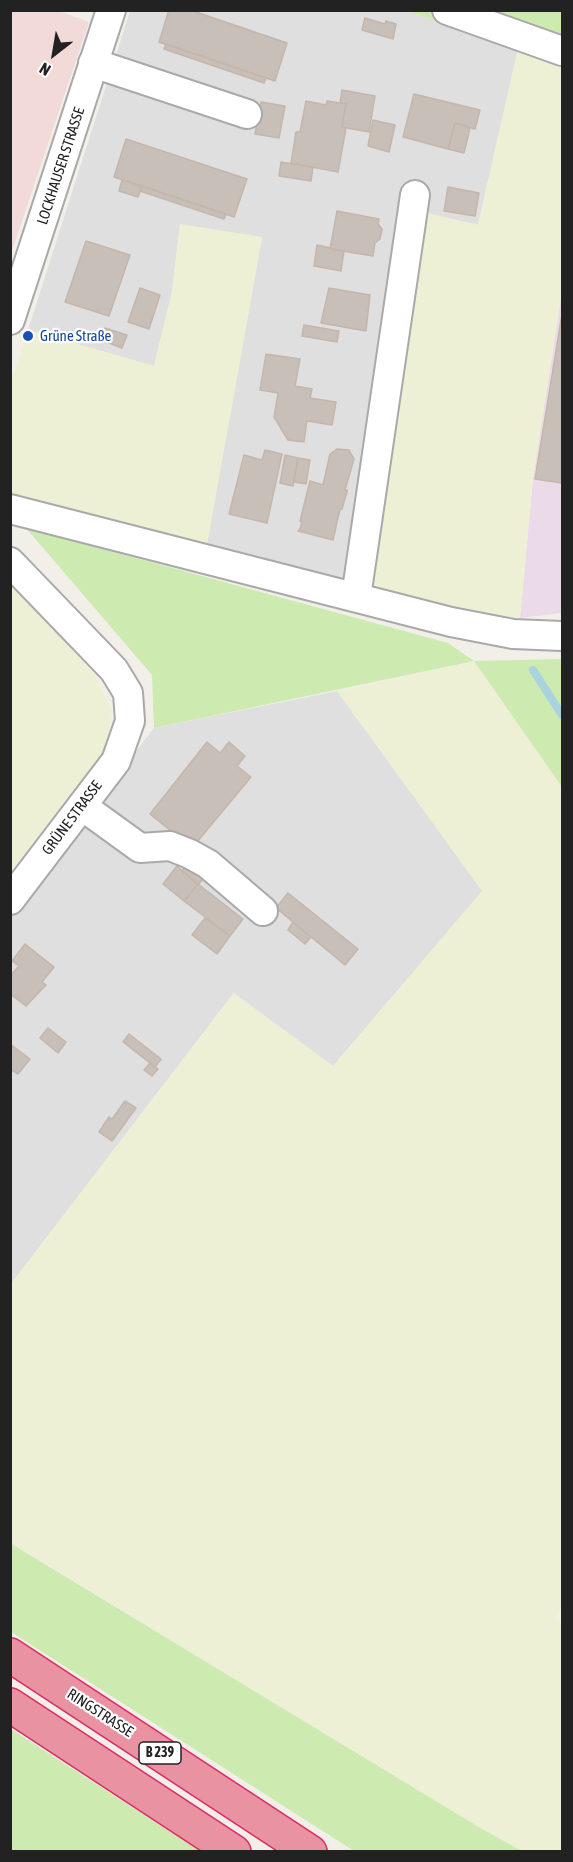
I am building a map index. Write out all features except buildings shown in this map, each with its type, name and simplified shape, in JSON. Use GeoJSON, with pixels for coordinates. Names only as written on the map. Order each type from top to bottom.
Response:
{"type":"FeatureCollection","features":[{"type":"Feature","properties":{"kind":"highway","name":"RINGSTRASSE"},"geometry":{"type":"LineString","coordinates":[[10,1655],[309,1851]]}},
{"type":"Feature","properties":{"kind":"highway","name":"B 239"},"geometry":{"type":"LineString","coordinates":[[10,1705],[234,1851]]}},
{"type":"Feature","properties":{"kind":"street","name":"LOCKHAUSER STRASSE"},"geometry":{"type":"LineString","coordinates":[[10,321],[111,10]]}},
{"type":"Feature","properties":{"kind":"street"},"geometry":{"type":"LineString","coordinates":[[447,10],[562,51]]}},
{"type":"Feature","properties":{"kind":"street"},"geometry":{"type":"LineString","coordinates":[[93,63],[247,114]]}},
{"type":"Feature","properties":{"kind":"street"},"geometry":{"type":"LineString","coordinates":[[356,597],[415,195]]}},
{"type":"Feature","properties":{"kind":"street"},"geometry":{"type":"LineString","coordinates":[[10,509],[451,622],[513,634],[562,636]]}},
{"type":"Feature","properties":{"kind":"street","name":"GRÜNE STRASSE"},"geometry":{"type":"LineString","coordinates":[[10,562],[114,670],[128,693],[130,721],[116,761],[10,900]]}},
{"type":"Feature","properties":{"kind":"street"},"geometry":{"type":"LineString","coordinates":[[82,806],[140,848],[170,846],[208,864],[263,911]]}},
{"type":"Feature","properties":{"kind":"shaded area"},"geometry":{"type":"Polygon","coordinates":[[[11,10],[59,11],[89,22],[11,254],[11,10]]]}},
{"type":"Feature","properties":{"kind":"shaded area"},"geometry":{"type":"Polygon","coordinates":[[[130,11],[405,11],[519,45],[478,225],[422,212],[367,588],[207,544],[262,237],[180,225],[172,292],[154,366],[28,330],[130,11]]]}},
{"type":"Feature","properties":{"kind":"shaded area"},"geometry":{"type":"Polygon","coordinates":[[[562,290],[562,613],[520,618],[533,478],[562,290]]]}},
{"type":"Feature","properties":{"kind":"shaded area"},"geometry":{"type":"Polygon","coordinates":[[[337,691],[483,891],[333,1066],[233,994],[11,1284],[11,912],[154,728],[337,691]]]}},
{"type":"Feature","properties":{"kind":"green space"},"geometry":{"type":"Polygon","coordinates":[[[405,11],[562,11],[562,59],[519,45],[405,11]]]}},
{"type":"Feature","properties":{"kind":"green space"},"geometry":{"type":"Polygon","coordinates":[[[519,45],[562,59],[562,290],[533,478],[520,618],[473,615],[367,588],[422,212],[478,225],[519,45]]]}},
{"type":"Feature","properties":{"kind":"green space"},"geometry":{"type":"Polygon","coordinates":[[[180,224],[262,237],[207,544],[11,495],[11,381],[28,330],[154,366],[172,292],[180,224]]]}},
{"type":"Feature","properties":{"kind":"green space"},"geometry":{"type":"Polygon","coordinates":[[[26,528],[448,643],[474,661],[154,728],[152,675],[26,528]]]}},
{"type":"Feature","properties":{"kind":"green space"},"geometry":{"type":"Polygon","coordinates":[[[10,580],[96,677],[112,713],[104,752],[11,870],[10,580]]]}},
{"type":"Feature","properties":{"kind":"green space"},"geometry":{"type":"Polygon","coordinates":[[[562,659],[562,787],[474,661],[562,659]]]}},
{"type":"Feature","properties":{"kind":"green space"},"geometry":{"type":"Polygon","coordinates":[[[474,661],[562,787],[562,1608],[556,1617],[562,1622],[562,1851],[522,1851],[482,1829],[11,1543],[10,1285],[234,993],[333,1066],[482,891],[337,691],[474,661]]]}},
{"type":"Feature","properties":{"kind":"green space"},"geometry":{"type":"Polygon","coordinates":[[[10,1543],[522,1851],[354,1851],[11,1632],[10,1543]]]}},
{"type":"Feature","properties":{"kind":"green space"},"geometry":{"type":"Polygon","coordinates":[[[11,1729],[76,1771],[200,1851],[11,1851],[11,1729]]]}},
{"type":"Feature","properties":{"kind":"waterway"},"geometry":{"type":"LineString","coordinates":[[533,670],[562,715]]}},
{"type":"Feature","properties":{"kind":"place","name":"Grüne Straße"},"geometry":{"type":"Point","coordinates":[28,336]}}]}
